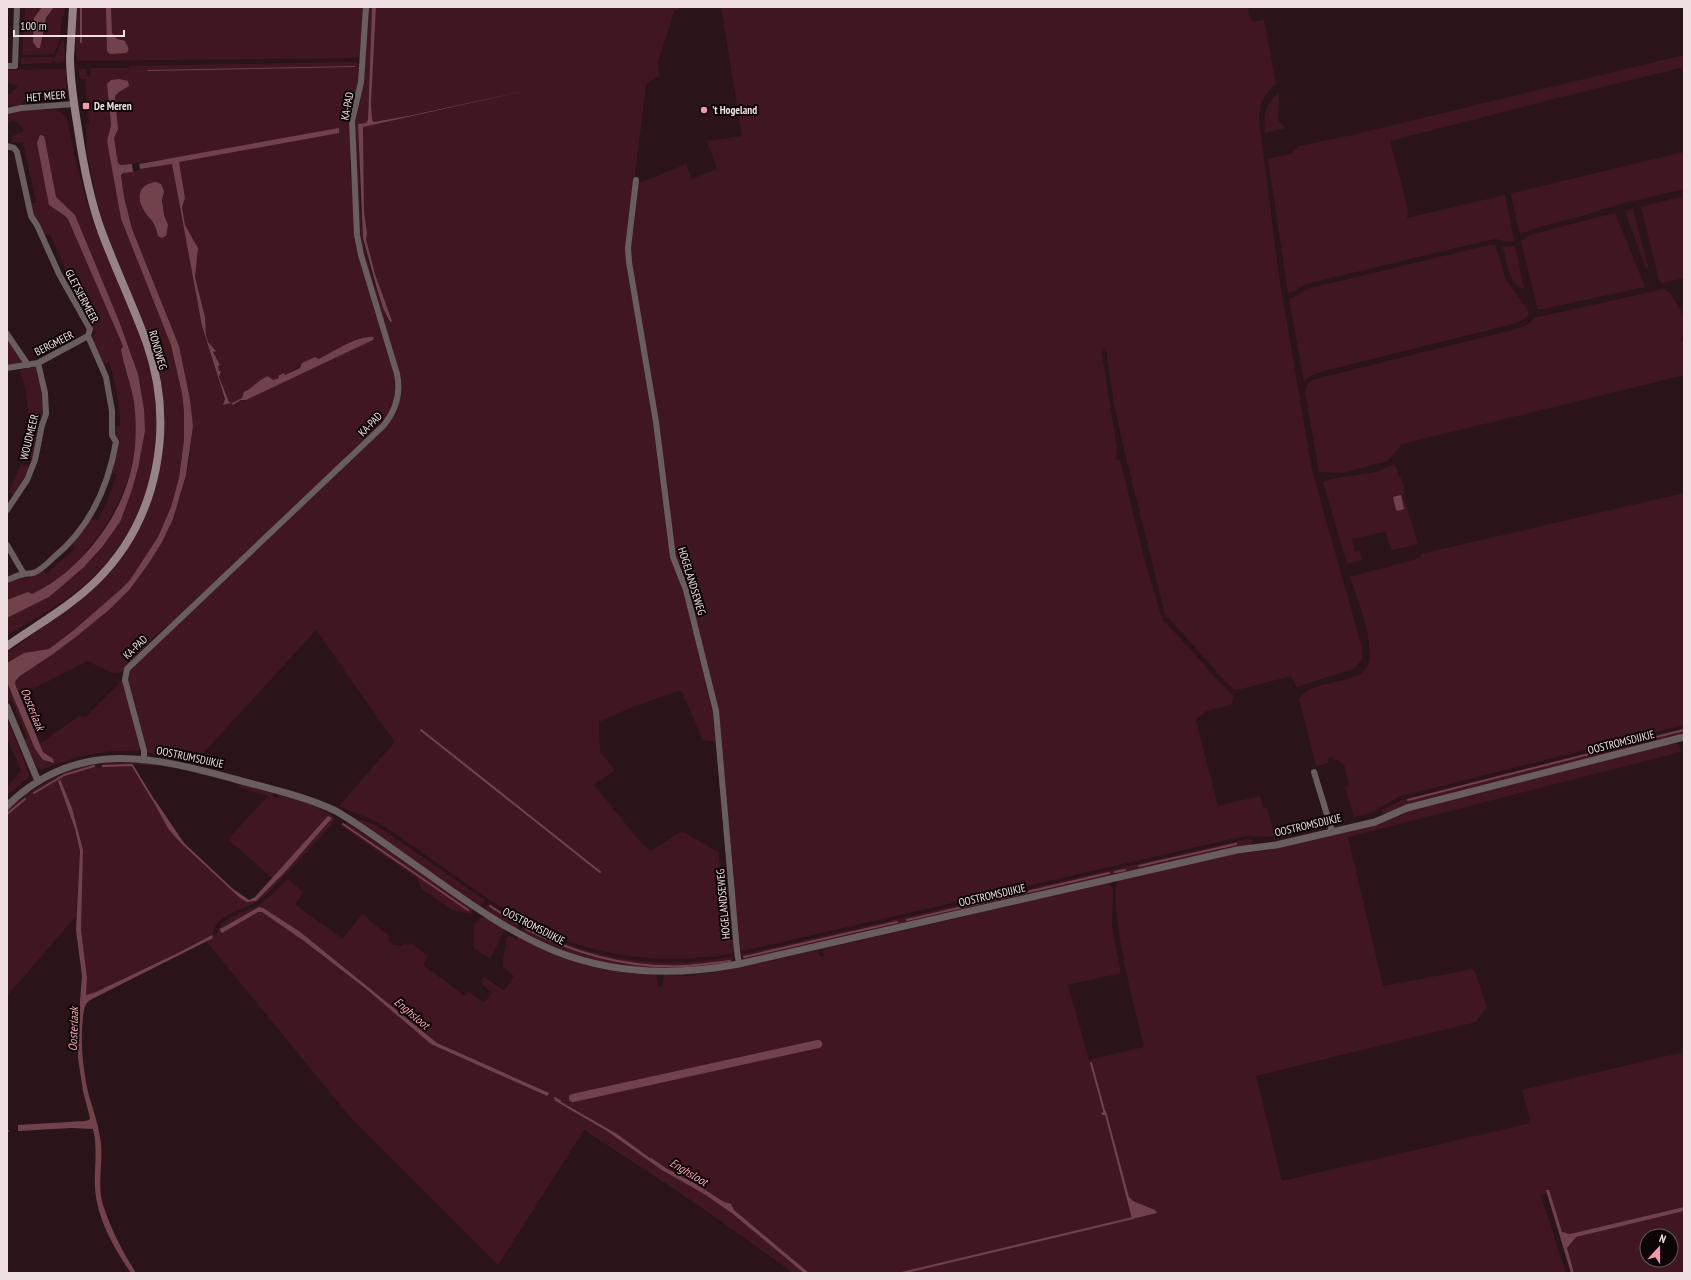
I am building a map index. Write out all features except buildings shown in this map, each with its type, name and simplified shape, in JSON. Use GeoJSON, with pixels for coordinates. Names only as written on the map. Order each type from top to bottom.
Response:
{"type":"FeatureCollection","features":[{"type":"Feature","properties":{"kind":"main road","name":"RONDWEG"},"geometry":{"type":"LineString","coordinates":[[7,646],[64,607],[96,581],[109,566],[128,539],[143,513],[149,497],[159,457],[161,419],[159,396],[147,345],[100,229],[86,176],[74,104],[70,58],[73,7]]}},
{"type":"Feature","properties":{"kind":"street"},"geometry":{"type":"LineString","coordinates":[[7,66],[15,66],[17,7]]}},
{"type":"Feature","properties":{"kind":"street","name":"KA-PAD"},"geometry":{"type":"LineString","coordinates":[[144,759],[144,751],[125,680],[127,669],[384,425],[390,417],[397,401],[397,374],[361,255],[357,235],[352,120],[361,82],[366,7]]}},
{"type":"Feature","properties":{"kind":"street","name":"HET MEER"},"geometry":{"type":"LineString","coordinates":[[7,111],[21,108],[74,104]]}},
{"type":"Feature","properties":{"kind":"street","name":"HET MEER"},"geometry":{"type":"LineString","coordinates":[[7,106],[21,108]]}},
{"type":"Feature","properties":{"kind":"street","name":"GLETSJERMEER"},"geometry":{"type":"LineString","coordinates":[[7,146],[14,148],[17,152],[32,216],[59,274],[90,329],[88,336],[101,363],[109,392],[112,411],[112,435],[116,442],[113,462],[100,500],[90,518],[76,536],[62,552],[34,573],[24,574],[7,580]]}},
{"type":"Feature","properties":{"kind":"street","name":"HOGELANDSEWEG"},"geometry":{"type":"LineString","coordinates":[[636,180],[628,248],[629,262],[656,422],[673,558],[686,590],[716,711],[739,964]]}},
{"type":"Feature","properties":{"kind":"street","name":"BERGMEER"},"geometry":{"type":"LineString","coordinates":[[7,334],[28,365]]}},
{"type":"Feature","properties":{"kind":"street","name":"BERGMEER"},"geometry":{"type":"LineString","coordinates":[[7,368],[38,363],[88,336]]}},
{"type":"Feature","properties":{"kind":"street","name":"WOUDMEER"},"geometry":{"type":"LineString","coordinates":[[7,510],[27,480],[40,442],[42,425],[46,414],[44,392],[38,363]]}},
{"type":"Feature","properties":{"kind":"street"},"geometry":{"type":"LineString","coordinates":[[7,545],[24,574]]}},
{"type":"Feature","properties":{"kind":"street"},"geometry":{"type":"LineString","coordinates":[[7,707],[38,781]]}},
{"type":"Feature","properties":{"kind":"street","name":"OOSTROMSDIJKJE"},"geometry":{"type":"LineString","coordinates":[[336,811],[502,924],[555,951],[599,965],[659,973],[710,970],[739,964],[1237,850],[1270,846],[1375,822],[1407,808],[1684,737]]}},
{"type":"Feature","properties":{"kind":"street","name":"OOSTRUMSDIJKJE"},"geometry":{"type":"LineString","coordinates":[[7,806],[38,781],[59,771],[91,761],[120,758],[144,759],[186,766],[311,800],[336,811]]}},
{"type":"Feature","properties":{"kind":"street"},"geometry":{"type":"LineString","coordinates":[[1314,772],[1332,831]]}},
{"type":"Feature","properties":{"kind":"shaded area"},"geometry":{"type":"Polygon","coordinates":[[[25,7],[42,7],[36,14],[45,21],[54,7],[66,7],[64,15],[62,16],[60,40],[54,54],[22,55],[25,7]]]}},
{"type":"Feature","properties":{"kind":"shaded area"},"geometry":{"type":"Polygon","coordinates":[[[42,7],[54,7],[46,18],[40,48],[37,48],[33,42],[34,18],[42,7]]]}},
{"type":"Feature","properties":{"kind":"shaded area"},"geometry":{"type":"Polygon","coordinates":[[[76,7],[106,7],[107,51],[119,40],[112,34],[111,7],[364,7],[360,56],[356,58],[77,61],[75,35],[76,7]]]}},
{"type":"Feature","properties":{"kind":"shaded area"},"geometry":{"type":"Polygon","coordinates":[[[106,7],[111,7],[112,33],[116,38],[125,41],[128,46],[126,53],[110,54],[107,51],[106,7]]]}},
{"type":"Feature","properties":{"kind":"shaded area"},"geometry":{"type":"Polygon","coordinates":[[[368,7],[372,7],[368,120],[366,123],[358,124],[360,209],[367,259],[389,322],[392,321],[375,274],[366,239],[367,234],[364,211],[363,127],[529,90],[408,116],[374,122],[372,121],[371,103],[376,7],[687,7],[675,10],[658,61],[659,76],[649,82],[646,86],[626,247],[650,396],[670,548],[684,591],[712,703],[717,742],[703,740],[681,690],[632,707],[599,722],[600,752],[615,770],[594,785],[642,844],[651,851],[682,831],[718,852],[721,877],[728,877],[735,953],[685,959],[635,957],[586,947],[563,939],[540,929],[497,905],[396,834],[375,821],[339,806],[395,742],[316,630],[195,762],[146,752],[128,680],[129,670],[385,426],[400,395],[360,245],[354,120],[368,7]]]}},
{"type":"Feature","properties":{"kind":"shaded area"},"geometry":{"type":"Polygon","coordinates":[[[372,7],[376,7],[371,103],[372,120],[374,122],[529,90],[363,127],[364,211],[367,234],[366,239],[375,274],[392,321],[390,322],[383,308],[363,238],[358,124],[366,123],[368,120],[372,7]]]}},
{"type":"Feature","properties":{"kind":"shaded area"},"geometry":{"type":"Polygon","coordinates":[[[721,7],[1248,7],[1249,16],[1252,22],[1264,20],[1276,84],[1270,89],[1261,102],[1259,119],[1279,277],[1312,470],[1362,648],[1362,659],[1355,668],[1297,687],[1291,676],[1237,690],[1234,689],[1236,693],[1165,614],[1114,404],[1106,348],[1101,349],[1117,448],[1116,459],[1120,460],[1121,463],[1143,554],[1162,619],[1234,696],[1231,705],[1206,711],[1196,720],[1218,806],[1260,796],[1263,808],[1267,808],[1275,837],[1245,836],[738,952],[717,711],[677,567],[629,248],[637,182],[642,182],[686,164],[692,179],[717,169],[707,141],[742,136],[721,7]]]}},
{"type":"Feature","properties":{"kind":"shaded area"},"geometry":{"type":"Polygon","coordinates":[[[62,41],[64,41],[65,61],[55,63],[55,61],[52,61],[52,63],[21,64],[21,57],[55,57],[62,41]]]}},
{"type":"Feature","properties":{"kind":"shaded area"},"geometry":{"type":"Polygon","coordinates":[[[1684,55],[1684,67],[1390,141],[1408,209],[1407,218],[1505,195],[1514,241],[1508,242],[1496,239],[1485,241],[1306,284],[1288,293],[1268,159],[1290,154],[1299,146],[1348,136],[1684,55]]]}},
{"type":"Feature","properties":{"kind":"shaded area"},"geometry":{"type":"Polygon","coordinates":[[[354,62],[359,64],[361,69],[350,156],[350,178],[353,190],[355,233],[395,374],[395,392],[392,406],[386,417],[378,426],[349,453],[339,465],[171,623],[158,633],[123,672],[112,673],[87,661],[20,696],[15,684],[17,679],[77,636],[110,609],[130,589],[149,563],[169,528],[182,491],[189,463],[193,426],[179,346],[132,229],[124,197],[121,175],[123,173],[140,169],[172,164],[202,326],[225,399],[223,405],[231,403],[227,400],[219,377],[221,371],[219,371],[218,366],[220,365],[213,352],[216,351],[208,342],[206,336],[205,317],[195,277],[198,248],[185,225],[182,207],[185,198],[179,162],[262,146],[338,129],[190,156],[121,165],[118,163],[114,138],[118,129],[115,96],[129,86],[108,98],[111,125],[107,141],[121,219],[171,345],[182,393],[184,411],[184,440],[179,478],[171,507],[158,537],[130,580],[74,630],[49,649],[24,653],[7,663],[7,653],[73,606],[94,587],[139,528],[155,490],[163,455],[165,415],[158,369],[101,220],[87,153],[86,124],[89,124],[86,79],[80,79],[78,69],[86,69],[87,76],[90,75],[91,68],[129,68],[129,66],[354,62]],[[355,66],[147,71],[355,67],[355,66]],[[164,191],[154,224],[158,236],[168,225],[163,208],[164,191]],[[368,336],[338,348],[334,352],[318,359],[315,357],[303,363],[285,375],[284,373],[279,378],[273,380],[268,376],[254,387],[244,392],[242,398],[232,403],[246,400],[373,340],[368,336]]]}},
{"type":"Feature","properties":{"kind":"shaded area"},"geometry":{"type":"Polygon","coordinates":[[[355,67],[147,71],[148,70],[355,67]]]}},
{"type":"Feature","properties":{"kind":"shaded area"},"geometry":{"type":"Polygon","coordinates":[[[66,69],[66,91],[60,98],[49,99],[46,97],[31,101],[30,99],[23,101],[21,105],[7,105],[7,94],[10,95],[18,86],[7,82],[7,70],[66,69]]]}},
{"type":"Feature","properties":{"kind":"shaded area"},"geometry":{"type":"Polygon","coordinates":[[[119,79],[128,81],[129,86],[115,96],[118,129],[114,138],[118,163],[121,165],[132,164],[133,172],[123,173],[121,175],[124,197],[132,229],[179,346],[190,400],[193,426],[186,475],[173,519],[162,542],[149,563],[130,589],[110,609],[77,636],[16,680],[15,684],[43,752],[53,759],[54,763],[43,760],[35,749],[7,682],[7,663],[24,653],[49,649],[74,630],[130,580],[158,537],[171,507],[179,478],[184,440],[184,411],[182,393],[171,345],[121,219],[107,141],[111,125],[107,84],[111,80],[119,79]]]}},
{"type":"Feature","properties":{"kind":"shaded area"},"geometry":{"type":"Polygon","coordinates":[[[1279,93],[1278,120],[1286,128],[1265,133],[1264,121],[1266,111],[1271,101],[1279,93]]]}},
{"type":"Feature","properties":{"kind":"shaded area"},"geometry":{"type":"Polygon","coordinates":[[[49,110],[60,112],[67,119],[91,216],[140,336],[149,365],[155,393],[157,422],[155,451],[149,479],[140,507],[128,533],[112,557],[92,578],[72,595],[7,636],[7,618],[49,597],[84,567],[102,547],[119,523],[131,493],[142,449],[144,409],[138,374],[119,321],[75,215],[56,197],[45,140],[58,211],[68,219],[123,346],[121,350],[133,394],[135,409],[135,447],[126,484],[119,501],[100,534],[80,560],[66,574],[47,586],[32,594],[28,592],[7,600],[7,583],[22,577],[30,578],[42,570],[46,574],[75,549],[72,544],[91,519],[97,521],[105,506],[117,475],[112,473],[119,439],[114,433],[114,426],[120,426],[116,386],[109,362],[103,364],[91,338],[96,333],[82,311],[87,307],[69,278],[50,234],[44,235],[38,220],[34,219],[31,204],[36,202],[23,142],[12,142],[11,137],[23,131],[23,128],[14,120],[7,124],[7,112],[49,110]]]}},
{"type":"Feature","properties":{"kind":"shaded area"},"geometry":{"type":"Polygon","coordinates":[[[339,128],[339,133],[179,162],[185,198],[182,207],[185,225],[198,248],[195,277],[205,317],[206,336],[208,342],[216,351],[213,352],[220,365],[218,366],[219,371],[221,371],[219,377],[229,402],[232,403],[242,398],[244,392],[261,379],[268,376],[273,380],[279,378],[278,376],[284,373],[285,375],[300,368],[302,363],[315,357],[319,359],[353,341],[374,337],[373,340],[246,400],[241,400],[233,405],[231,403],[223,405],[225,399],[202,326],[172,164],[140,169],[139,164],[339,128]]]}},
{"type":"Feature","properties":{"kind":"shaded area"},"geometry":{"type":"Polygon","coordinates":[[[40,135],[44,136],[56,197],[75,215],[119,321],[138,374],[144,409],[145,431],[138,468],[131,493],[120,522],[102,547],[84,567],[49,597],[7,618],[7,600],[28,592],[32,594],[48,586],[77,562],[102,533],[121,501],[134,457],[136,421],[131,389],[121,350],[123,346],[68,219],[49,205],[37,143],[40,135]]]}},
{"type":"Feature","properties":{"kind":"shaded area"},"geometry":{"type":"Polygon","coordinates":[[[1684,152],[1684,189],[1620,204],[1539,227],[1520,234],[1511,195],[1512,193],[1684,152]]]}},
{"type":"Feature","properties":{"kind":"shaded area"},"geometry":{"type":"Polygon","coordinates":[[[156,182],[161,184],[164,191],[162,201],[164,215],[168,225],[166,236],[161,238],[158,236],[154,224],[146,214],[140,201],[140,192],[142,188],[150,183],[156,182]]]}},
{"type":"Feature","properties":{"kind":"shaded area"},"geometry":{"type":"Polygon","coordinates":[[[1684,196],[1684,278],[1663,283],[1659,280],[1641,207],[1684,196]]]}},
{"type":"Feature","properties":{"kind":"shaded area"},"geometry":{"type":"Polygon","coordinates":[[[1633,209],[1648,268],[1646,268],[1625,211],[1633,209]]]}},
{"type":"Feature","properties":{"kind":"shaded area"},"geometry":{"type":"Polygon","coordinates":[[[1615,213],[1645,287],[1538,310],[1521,241],[1529,235],[1615,213]]]}},
{"type":"Feature","properties":{"kind":"shaded area"},"geometry":{"type":"Polygon","coordinates":[[[1494,245],[1496,247],[1506,280],[1528,310],[1528,315],[1523,320],[1513,324],[1324,371],[1310,376],[1304,381],[1289,299],[1311,288],[1494,245]]]}},
{"type":"Feature","properties":{"kind":"shaded area"},"geometry":{"type":"Polygon","coordinates":[[[1515,246],[1524,289],[1511,277],[1503,247],[1515,246]]]}},
{"type":"Feature","properties":{"kind":"shaded area"},"geometry":{"type":"Polygon","coordinates":[[[1664,289],[1672,296],[1679,307],[1684,320],[1684,329],[1681,340],[1684,342],[1684,375],[1402,444],[1388,461],[1342,473],[1319,472],[1305,392],[1307,385],[1312,380],[1517,329],[1527,325],[1534,318],[1664,289]]]}},
{"type":"Feature","properties":{"kind":"shaded area"},"geometry":{"type":"Polygon","coordinates":[[[7,336],[23,361],[22,363],[7,366],[7,336]]]}},
{"type":"Feature","properties":{"kind":"shaded area"},"geometry":{"type":"Polygon","coordinates":[[[33,367],[38,371],[36,373],[38,379],[40,379],[44,404],[42,417],[28,415],[26,393],[20,370],[33,367]]]}},
{"type":"Feature","properties":{"kind":"shaded area"},"geometry":{"type":"Polygon","coordinates":[[[29,424],[38,425],[40,427],[33,458],[23,455],[29,424]]]}},
{"type":"Feature","properties":{"kind":"shaded area"},"geometry":{"type":"Polygon","coordinates":[[[21,464],[29,467],[29,469],[14,495],[9,492],[21,464]]]}},
{"type":"Feature","properties":{"kind":"shaded area"},"geometry":{"type":"Polygon","coordinates":[[[1395,464],[1399,477],[1401,477],[1405,492],[1403,495],[1418,544],[1392,550],[1385,532],[1352,539],[1355,552],[1360,551],[1362,560],[1347,564],[1323,482],[1331,479],[1376,472],[1395,464]]]}},
{"type":"Feature","properties":{"kind":"shaded area"},"geometry":{"type":"Polygon","coordinates":[[[1684,493],[1684,725],[1398,797],[1371,813],[1354,817],[1345,787],[1349,784],[1344,764],[1337,760],[1334,761],[1333,757],[1327,759],[1328,763],[1316,766],[1299,699],[1315,687],[1358,675],[1368,666],[1370,655],[1366,627],[1350,577],[1420,558],[1421,554],[1684,493]]]}},
{"type":"Feature","properties":{"kind":"shaded area"},"geometry":{"type":"Polygon","coordinates":[[[1401,495],[1404,509],[1398,511],[1396,510],[1393,497],[1401,495]]]}},
{"type":"Feature","properties":{"kind":"shaded area"},"geometry":{"type":"Polygon","coordinates":[[[123,680],[141,748],[139,751],[112,751],[89,754],[41,770],[36,766],[25,741],[27,737],[12,701],[9,702],[7,698],[7,682],[35,749],[44,761],[51,763],[52,759],[45,754],[40,744],[79,716],[86,717],[120,683],[119,682],[123,680]]]}},
{"type":"Feature","properties":{"kind":"shaded area"},"geometry":{"type":"Polygon","coordinates":[[[7,718],[29,774],[28,778],[7,795],[7,787],[21,771],[7,738],[7,718]]]}},
{"type":"Feature","properties":{"kind":"shaded area"},"geometry":{"type":"Polygon","coordinates":[[[1684,728],[1684,734],[1386,814],[1382,812],[1382,810],[1402,800],[1684,728]]]}},
{"type":"Feature","properties":{"kind":"shaded area"},"geometry":{"type":"Polygon","coordinates":[[[1676,742],[1679,745],[1681,752],[1348,837],[1383,986],[1474,969],[1487,1007],[1476,1022],[1256,1076],[1282,1181],[1531,1123],[1522,1090],[1684,1052],[1684,1207],[1570,1234],[1562,1233],[1549,1194],[1541,1195],[1566,1273],[792,1273],[679,1192],[584,1130],[498,1265],[351,1118],[207,942],[213,938],[212,935],[96,992],[86,995],[87,978],[81,930],[83,850],[72,808],[60,779],[58,781],[75,829],[80,851],[76,916],[7,996],[7,810],[37,788],[58,776],[94,764],[98,768],[101,767],[104,762],[154,763],[154,766],[129,764],[150,795],[169,830],[240,898],[250,902],[254,902],[258,899],[285,872],[329,823],[274,880],[228,839],[268,796],[238,787],[243,784],[273,793],[273,797],[277,798],[279,794],[305,802],[332,815],[334,818],[332,824],[267,893],[258,901],[224,917],[215,927],[213,934],[217,934],[220,928],[229,918],[262,903],[288,879],[303,892],[295,905],[343,939],[362,914],[389,936],[389,941],[393,945],[401,946],[405,943],[410,945],[411,943],[428,956],[423,965],[465,996],[469,992],[484,1003],[492,993],[480,981],[484,977],[504,991],[514,976],[503,967],[507,937],[510,936],[516,939],[519,937],[552,953],[586,965],[620,972],[657,975],[658,987],[662,987],[664,975],[687,976],[724,971],[818,950],[820,957],[824,956],[823,949],[1109,883],[1113,889],[1112,927],[1121,973],[1068,985],[1089,1060],[1144,1047],[1119,934],[1116,910],[1116,891],[1119,880],[1239,853],[1264,851],[1383,822],[1406,812],[1676,742]],[[257,908],[220,929],[258,912],[262,912],[304,941],[365,988],[431,1044],[546,1096],[548,1095],[437,1043],[299,931],[263,908],[257,908]],[[1106,1111],[1101,1113],[1105,1115],[1132,1219],[1156,1213],[1155,1210],[1133,1201],[1129,1197],[1106,1111]]]}},
{"type":"Feature","properties":{"kind":"shaded area"},"geometry":{"type":"Polygon","coordinates":[[[60,779],[72,808],[83,850],[81,930],[87,978],[86,995],[96,992],[180,952],[212,935],[213,938],[92,999],[87,1003],[84,1009],[82,1027],[83,1057],[89,1096],[98,1126],[101,1144],[101,1197],[113,1231],[136,1273],[131,1273],[118,1254],[107,1233],[99,1211],[95,1188],[96,1151],[93,1129],[71,1128],[18,1131],[18,1125],[85,1121],[89,1120],[90,1118],[83,1091],[78,1058],[78,1028],[82,976],[76,930],[80,851],[75,829],[58,781],[60,779]]]}},
{"type":"Feature","properties":{"kind":"shaded area"},"geometry":{"type":"Polygon","coordinates":[[[155,800],[184,843],[233,889],[249,900],[255,897],[328,816],[332,818],[285,872],[256,901],[247,902],[240,898],[169,830],[153,801],[155,800]]]}},
{"type":"Feature","properties":{"kind":"shaded area"},"geometry":{"type":"Polygon","coordinates":[[[343,813],[376,825],[485,900],[482,905],[479,905],[343,813]]]}},
{"type":"Feature","properties":{"kind":"shaded area"},"geometry":{"type":"Polygon","coordinates":[[[347,823],[471,907],[473,912],[472,914],[452,910],[421,888],[418,879],[340,825],[347,823]]]}},
{"type":"Feature","properties":{"kind":"shaded area"},"geometry":{"type":"Polygon","coordinates":[[[1247,839],[1253,840],[1251,845],[746,960],[740,955],[1247,839]]]}},
{"type":"Feature","properties":{"kind":"shaded area"},"geometry":{"type":"Polygon","coordinates":[[[489,903],[521,923],[516,928],[487,910],[486,907],[489,903]]]}},
{"type":"Feature","properties":{"kind":"shaded area"},"geometry":{"type":"Polygon","coordinates":[[[259,907],[263,908],[299,931],[437,1043],[549,1093],[548,1095],[547,1096],[431,1044],[365,988],[304,941],[262,912],[258,912],[222,933],[221,932],[220,929],[259,907]]]}},
{"type":"Feature","properties":{"kind":"shaded area"},"geometry":{"type":"Polygon","coordinates":[[[481,917],[486,918],[505,929],[490,959],[474,948],[474,925],[481,917]]]}},
{"type":"Feature","properties":{"kind":"shaded area"},"geometry":{"type":"Polygon","coordinates":[[[525,925],[575,947],[627,959],[653,962],[680,962],[735,956],[731,963],[696,967],[643,968],[625,966],[573,954],[523,932],[522,929],[525,925]]]}},
{"type":"Feature","properties":{"kind":"shaded area"},"geometry":{"type":"Polygon","coordinates":[[[556,1099],[617,1134],[658,1164],[696,1184],[724,1202],[731,1204],[734,1210],[809,1273],[804,1273],[733,1214],[706,1195],[662,1170],[607,1131],[554,1100],[556,1099]]]}},
{"type":"Feature","properties":{"kind":"shaded area"},"geometry":{"type":"Polygon","coordinates":[[[1106,1111],[1129,1197],[1133,1201],[1155,1210],[1157,1213],[1132,1219],[1105,1115],[1102,1115],[1101,1113],[1106,1111]]]}},
{"type":"Feature","properties":{"kind":"shaded area"},"geometry":{"type":"Polygon","coordinates":[[[1546,1190],[1549,1190],[1562,1232],[1570,1234],[1684,1207],[1684,1211],[1576,1237],[1567,1248],[1574,1273],[1571,1273],[1546,1190]]]}},
{"type":"Feature","properties":{"kind":"shaded area"},"geometry":{"type":"Polygon","coordinates":[[[1684,1211],[1684,1273],[1574,1273],[1567,1249],[1570,1242],[1576,1237],[1684,1211]]]}},
{"type":"Feature","properties":{"kind":"waterway"},"geometry":{"type":"LineString","coordinates":[[81,7],[81,42]]}},
{"type":"Feature","properties":{"kind":"waterway"},"geometry":{"type":"LineString","coordinates":[[421,730],[600,872]]}},
{"type":"Feature","properties":{"kind":"waterway"},"geometry":{"type":"LineString","coordinates":[[1408,800],[1684,730]]}},
{"type":"Feature","properties":{"kind":"waterway"},"geometry":{"type":"LineString","coordinates":[[103,766],[132,765],[154,801]]}},
{"type":"Feature","properties":{"kind":"waterway"},"geometry":{"type":"LineString","coordinates":[[34,793],[64,775],[94,766]]}},
{"type":"Feature","properties":{"kind":"waterway"},"geometry":{"type":"LineString","coordinates":[[7,814],[25,799]]}},
{"type":"Feature","properties":{"kind":"waterway"},"geometry":{"type":"LineString","coordinates":[[343,824],[468,910]]}},
{"type":"Feature","properties":{"kind":"waterway"},"geometry":{"type":"LineString","coordinates":[[1139,866],[1236,844]]}},
{"type":"Feature","properties":{"kind":"waterway"},"geometry":{"type":"LineString","coordinates":[[1115,872],[1125,870]]}},
{"type":"Feature","properties":{"kind":"waterway"},"geometry":{"type":"LineString","coordinates":[[907,920],[1109,873]]}},
{"type":"Feature","properties":{"kind":"waterway"},"geometry":{"type":"LineString","coordinates":[[490,906],[518,924]]}},
{"type":"Feature","properties":{"kind":"waterway"},"geometry":{"type":"LineString","coordinates":[[744,957],[897,922]]}},
{"type":"Feature","properties":{"kind":"waterway"},"geometry":{"type":"LineString","coordinates":[[526,929],[564,946],[603,958],[623,962],[643,965],[691,966],[730,961]]}},
{"type":"Feature","properties":{"kind":"waterway"},"geometry":{"type":"LineString","coordinates":[[573,1098],[818,1044]]}},
{"type":"Feature","properties":{"kind":"waterway"},"geometry":{"type":"LineString","coordinates":[[1091,1063],[1105,1114]]}},
{"type":"Feature","properties":{"kind":"waterway","name":"Enghsloot"},"geometry":{"type":"LineString","coordinates":[[555,1098],[560,1101]]}},
{"type":"Feature","properties":{"kind":"waterway","name":"Enghsloot"},"geometry":{"type":"LineString","coordinates":[[651,1159],[664,1168]]}},
{"type":"Feature","properties":{"kind":"waterway"},"geometry":{"type":"LineString","coordinates":[[902,1273],[1133,1218]]}},
{"type":"Feature","properties":{"kind":"place","name":"De Meren"},"geometry":{"type":"Point","coordinates":[86,106]}},
{"type":"Feature","properties":{"kind":"place","name":"'t Hogeland"},"geometry":{"type":"Point","coordinates":[704,110]}},
{"type":"Feature","properties":{"kind":"water label","name":"Oosterlaak"},"geometry":{"type":"Point","coordinates":[33,709]}},
{"type":"Feature","properties":{"kind":"water label","name":"Oosterlaak"},"geometry":{"type":"Point","coordinates":[73,1029]}}]}
